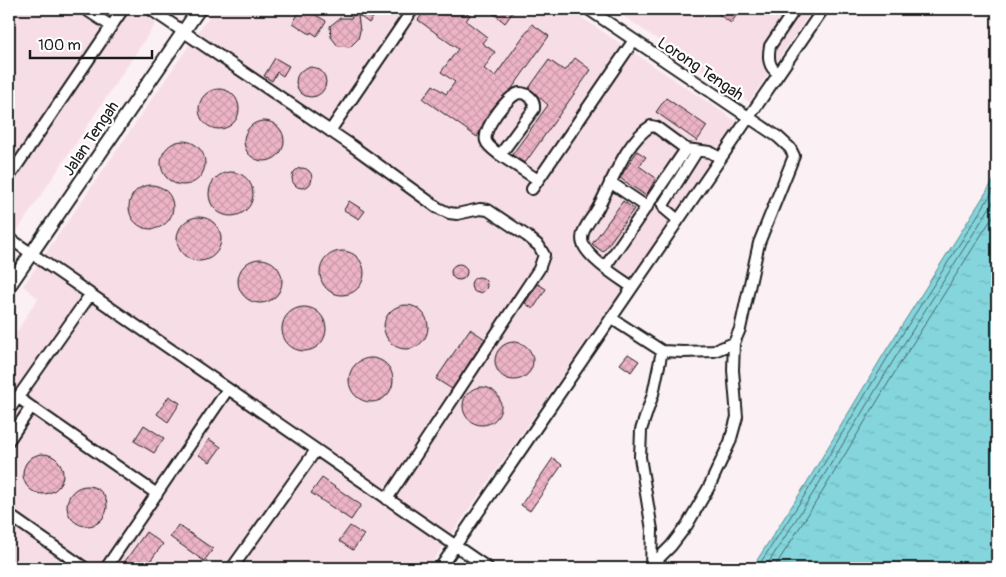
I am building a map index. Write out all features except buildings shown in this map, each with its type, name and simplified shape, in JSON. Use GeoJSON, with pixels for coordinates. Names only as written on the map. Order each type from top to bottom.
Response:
{"type":"FeatureCollection","features":[{"type":"Feature","properties":{"kind":"main road","name":"Jalan Tengah"},"geometry":{"type":"LineString","coordinates":[[9,286],[199,9]]}},
{"type":"Feature","properties":{"kind":"street"},"geometry":{"type":"LineString","coordinates":[[84,9],[111,26]]}},
{"type":"Feature","properties":{"kind":"street"},"geometry":{"type":"LineString","coordinates":[[9,177],[123,9]]}},
{"type":"Feature","properties":{"kind":"street"},"geometry":{"type":"LineString","coordinates":[[150,9],[184,30],[438,208],[457,214],[480,209],[488,210],[527,236],[539,246],[544,255],[539,269],[387,499]]}},
{"type":"Feature","properties":{"kind":"street"},"geometry":{"type":"LineString","coordinates":[[330,131],[413,9]]}},
{"type":"Feature","properties":{"kind":"street","name":"Lorong Tengah"},"geometry":{"type":"LineString","coordinates":[[588,9],[778,137],[790,148],[794,156],[759,244],[740,329],[734,343]]}},
{"type":"Feature","properties":{"kind":"street"},"geometry":{"type":"LineString","coordinates":[[778,74],[770,65],[770,46],[795,9]]}},
{"type":"Feature","properties":{"kind":"street"},"geometry":{"type":"LineString","coordinates":[[440,568],[823,9]]}},
{"type":"Feature","properties":{"kind":"street"},"geometry":{"type":"LineString","coordinates":[[500,155],[534,109],[534,101],[524,93],[519,92],[510,97],[494,118],[486,133],[486,141],[487,144],[500,155],[535,184],[634,40]]}},
{"type":"Feature","properties":{"kind":"street"},"geometry":{"type":"LineString","coordinates":[[632,287],[604,267],[583,244],[582,237],[598,210],[613,176],[638,136],[651,126],[661,130],[686,149],[710,152],[720,158]]}},
{"type":"Feature","properties":{"kind":"street"},"geometry":{"type":"LineString","coordinates":[[604,267],[686,149]]}},
{"type":"Feature","properties":{"kind":"street"},"geometry":{"type":"LineString","coordinates":[[678,220],[664,208],[664,205],[697,151]]}},
{"type":"Feature","properties":{"kind":"street"},"geometry":{"type":"LineString","coordinates":[[610,182],[647,206]]}},
{"type":"Feature","properties":{"kind":"street"},"geometry":{"type":"LineString","coordinates":[[9,238],[488,568]]}},
{"type":"Feature","properties":{"kind":"street"},"geometry":{"type":"LineString","coordinates":[[9,410],[90,295]]}},
{"type":"Feature","properties":{"kind":"street"},"geometry":{"type":"LineString","coordinates":[[611,318],[662,351],[714,351],[734,343],[733,370],[737,417],[730,442],[710,487],[687,525],[671,546],[651,567]]}},
{"type":"Feature","properties":{"kind":"street"},"geometry":{"type":"LineString","coordinates":[[651,567],[652,530],[640,457],[641,430],[662,351]]}},
{"type":"Feature","properties":{"kind":"street"},"geometry":{"type":"LineString","coordinates":[[106,568],[228,389]]}},
{"type":"Feature","properties":{"kind":"street"},"geometry":{"type":"LineString","coordinates":[[17,397],[157,494]]}},
{"type":"Feature","properties":{"kind":"street"},"geometry":{"type":"LineString","coordinates":[[9,440],[31,407]]}},
{"type":"Feature","properties":{"kind":"street"},"geometry":{"type":"LineString","coordinates":[[232,568],[316,450]]}},
{"type":"Feature","properties":{"kind":"street"},"geometry":{"type":"LineString","coordinates":[[9,515],[85,568]]}},
{"type":"Feature","properties":{"kind":"shaded area"},"geometry":{"type":"Polygon","coordinates":[[[9,9],[136,9],[156,23],[9,243],[9,9]]]}},
{"type":"Feature","properties":{"kind":"shaded area"},"geometry":{"type":"Polygon","coordinates":[[[214,9],[569,9],[739,123],[428,568],[9,568],[9,344],[38,298],[23,286],[214,9]]]}},
{"type":"Feature","properties":{"kind":"shaded area"},"geometry":{"type":"Polygon","coordinates":[[[613,9],[813,9],[749,102],[613,9]]]}},
{"type":"Feature","properties":{"kind":"water"},"geometry":{"type":"Polygon","coordinates":[[[997,175],[997,568],[752,568],[806,484],[885,352],[997,175]]]}}]}
